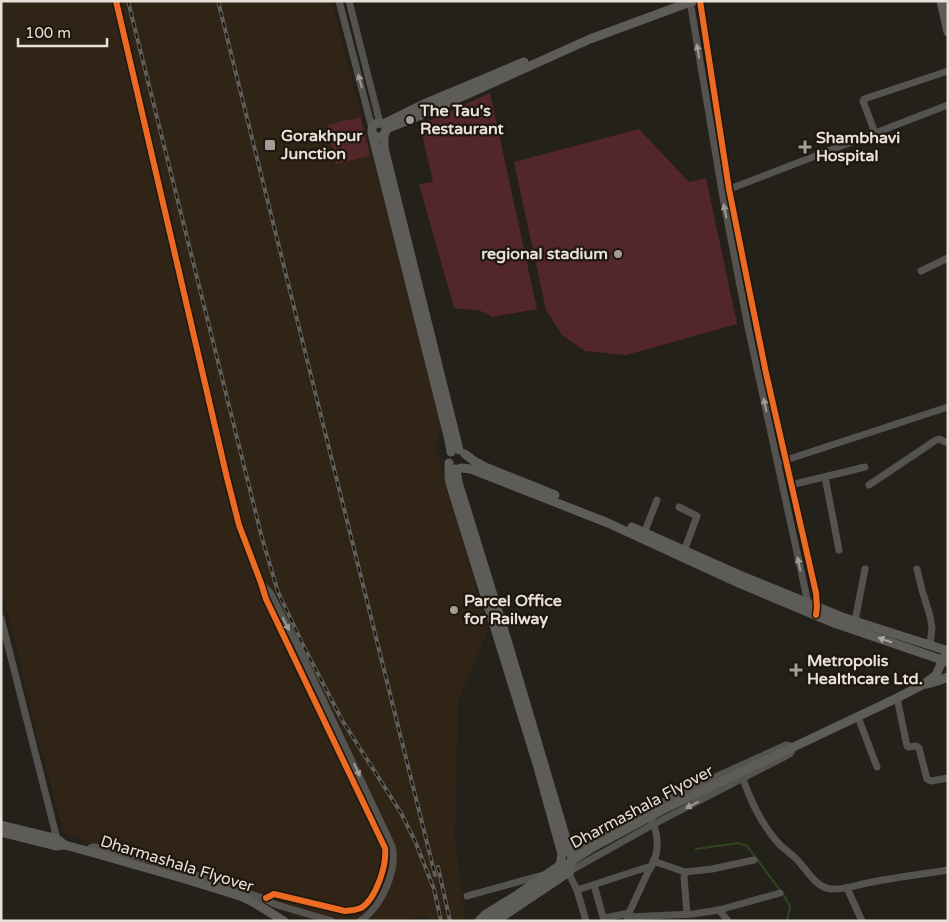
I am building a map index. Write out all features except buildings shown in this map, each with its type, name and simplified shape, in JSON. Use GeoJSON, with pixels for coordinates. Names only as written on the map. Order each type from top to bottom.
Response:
{"type":"FeatureCollection","features":[{"type":"Feature","properties":{"kind":"main road"},"geometry":{"type":"LineString","coordinates":[[380,128],[424,104],[598,31],[679,1]]}},
{"type":"Feature","properties":{"kind":"main road"},"geometry":{"type":"LineString","coordinates":[[940,1],[948,32]]}},
{"type":"Feature","properties":{"kind":"main road"},"geometry":{"type":"LineString","coordinates":[[380,128],[421,115],[590,39],[693,2]]}},
{"type":"Feature","properties":{"kind":"main road"},"geometry":{"type":"LineString","coordinates":[[380,128],[450,440],[458,452],[466,459],[465,464],[455,466],[449,476],[450,483],[537,764],[562,854],[560,865],[517,896],[486,914],[479,921]]}},
{"type":"Feature","properties":{"kind":"main road"},"geometry":{"type":"LineString","coordinates":[[458,452],[448,458],[455,466],[572,859],[569,871],[496,921]]}},
{"type":"Feature","properties":{"kind":"main road"},"geometry":{"type":"LineString","coordinates":[[458,452],[486,467],[816,611],[855,621],[947,650],[945,661],[936,675],[924,684]]}},
{"type":"Feature","properties":{"kind":"main road"},"geometry":{"type":"LineString","coordinates":[[455,466],[471,469],[643,535]]}},
{"type":"Feature","properties":{"kind":"main road"},"geometry":{"type":"LineString","coordinates":[[816,611],[834,623],[945,661]]}},
{"type":"Feature","properties":{"kind":"main road"},"geometry":{"type":"LineString","coordinates":[[924,684],[948,677]]}},
{"type":"Feature","properties":{"kind":"main road","name":"Dharmashala Flyover"},"geometry":{"type":"LineString","coordinates":[[485,921],[518,901],[573,860],[603,841],[664,809],[924,684]]}},
{"type":"Feature","properties":{"kind":"main road"},"geometry":{"type":"LineString","coordinates":[[1,825],[59,844]]}},
{"type":"Feature","properties":{"kind":"main road"},"geometry":{"type":"LineString","coordinates":[[1,832],[59,844]]}},
{"type":"Feature","properties":{"kind":"main road","name":"Dharmashala Flyover"},"geometry":{"type":"LineString","coordinates":[[59,844],[240,896],[284,921]]}},
{"type":"Feature","properties":{"kind":"street"},"geometry":{"type":"LineString","coordinates":[[116,1],[239,525],[266,599],[384,843],[386,856],[378,884],[362,907],[353,911],[345,911],[274,894],[266,898]]}},
{"type":"Feature","properties":{"kind":"street"},"geometry":{"type":"LineString","coordinates":[[339,1],[380,128]]}},
{"type":"Feature","properties":{"kind":"street"},"geometry":{"type":"LineString","coordinates":[[349,1],[380,128]]}},
{"type":"Feature","properties":{"kind":"street"},"geometry":{"type":"LineString","coordinates":[[693,2],[766,372],[807,607]]}},
{"type":"Feature","properties":{"kind":"street"},"geometry":{"type":"LineString","coordinates":[[693,2],[722,192],[748,327],[782,462],[791,485],[816,593],[816,611]]}},
{"type":"Feature","properties":{"kind":"street"},"geometry":{"type":"LineString","coordinates":[[875,133],[863,100],[864,98],[948,71]]}},
{"type":"Feature","properties":{"kind":"street"},"geometry":{"type":"LineString","coordinates":[[722,192],[948,105]]}},
{"type":"Feature","properties":{"kind":"street"},"geometry":{"type":"LineString","coordinates":[[731,240],[739,238]]}},
{"type":"Feature","properties":{"kind":"street"},"geometry":{"type":"LineString","coordinates":[[921,271],[948,258]]}},
{"type":"Feature","properties":{"kind":"street"},"geometry":{"type":"LineString","coordinates":[[782,462],[948,407]]}},
{"type":"Feature","properties":{"kind":"street"},"geometry":{"type":"LineString","coordinates":[[869,484],[936,440],[939,439],[948,443]]}},
{"type":"Feature","properties":{"kind":"street"},"geometry":{"type":"LineString","coordinates":[[791,485],[865,466]]}},
{"type":"Feature","properties":{"kind":"street"},"geometry":{"type":"LineString","coordinates":[[825,477],[839,550]]}},
{"type":"Feature","properties":{"kind":"street"},"geometry":{"type":"LineString","coordinates":[[643,535],[657,500]]}},
{"type":"Feature","properties":{"kind":"street"},"geometry":{"type":"LineString","coordinates":[[679,506],[697,516],[683,554]]}},
{"type":"Feature","properties":{"kind":"street"},"geometry":{"type":"LineString","coordinates":[[855,621],[865,569]]}},
{"type":"Feature","properties":{"kind":"street"},"geometry":{"type":"LineString","coordinates":[[917,569],[930,616],[932,628],[930,645]]}},
{"type":"Feature","properties":{"kind":"street"},"geometry":{"type":"LineString","coordinates":[[261,582],[271,594],[299,649],[392,846],[394,862],[384,891],[369,915],[360,921]]}},
{"type":"Feature","properties":{"kind":"street"},"geometry":{"type":"LineString","coordinates":[[1,618],[59,844]]}},
{"type":"Feature","properties":{"kind":"street"},"geometry":{"type":"LineString","coordinates":[[897,698],[907,746],[919,748],[927,779],[930,781],[948,778]]}},
{"type":"Feature","properties":{"kind":"street"},"geometry":{"type":"LineString","coordinates":[[858,717],[877,767]]}},
{"type":"Feature","properties":{"kind":"street"},"geometry":{"type":"LineString","coordinates":[[571,856],[646,810],[786,745],[794,747],[790,754],[654,824],[569,871],[578,890],[586,921]]}},
{"type":"Feature","properties":{"kind":"street"},"geometry":{"type":"LineString","coordinates":[[743,779],[763,822],[779,843],[821,886],[833,889],[848,888],[872,882],[948,870]]}},
{"type":"Feature","properties":{"kind":"street"},"geometry":{"type":"LineString","coordinates":[[628,917],[657,853],[658,840],[654,824],[646,810]]}},
{"type":"Feature","properties":{"kind":"street"},"geometry":{"type":"LineString","coordinates":[[87,851],[95,847],[149,860],[266,898],[274,904],[332,921]]}},
{"type":"Feature","properties":{"kind":"street"},"geometry":{"type":"LineString","coordinates":[[578,890],[652,864],[685,872],[712,869],[754,860]]}},
{"type":"Feature","properties":{"kind":"street"},"geometry":{"type":"LineString","coordinates":[[685,872],[687,914]]}},
{"type":"Feature","properties":{"kind":"street"},"geometry":{"type":"LineString","coordinates":[[467,896],[549,873]]}},
{"type":"Feature","properties":{"kind":"street"},"geometry":{"type":"LineString","coordinates":[[594,885],[603,917],[605,918],[687,914],[718,910],[780,893]]}},
{"type":"Feature","properties":{"kind":"street"},"geometry":{"type":"LineString","coordinates":[[848,888],[862,921]]}},
{"type":"Feature","properties":{"kind":"street"},"geometry":{"type":"LineString","coordinates":[[718,910],[728,921]]}},
{"type":"Feature","properties":{"kind":"shaded area"},"geometry":{"type":"Polygon","coordinates":[[[1,1],[332,1],[442,428],[435,444],[488,631],[458,702],[455,839],[466,921],[428,921],[426,915],[407,921],[308,921],[64,833],[39,743],[1,586],[1,1]]]}},
{"type":"Feature","properties":{"kind":"shaded area"},"geometry":{"type":"Polygon","coordinates":[[[490,93],[537,309],[492,317],[481,311],[454,308],[419,184],[433,182],[420,125],[490,93]]]}},
{"type":"Feature","properties":{"kind":"shaded area"},"geometry":{"type":"Polygon","coordinates":[[[360,117],[370,156],[336,164],[327,125],[360,117]]]}},
{"type":"Feature","properties":{"kind":"shaded area"},"geometry":{"type":"Polygon","coordinates":[[[639,129],[689,182],[706,178],[737,324],[626,355],[585,351],[562,335],[546,310],[514,162],[639,129]]]}},
{"type":"Feature","properties":{"kind":"waterway"},"geometry":{"type":"LineString","coordinates":[[696,849],[738,843],[747,846],[780,890]]}},
{"type":"Feature","properties":{"kind":"waterway"},"geometry":{"type":"LineString","coordinates":[[783,894],[790,906],[787,921]]}},
{"type":"Feature","properties":{"kind":"railway"},"geometry":{"type":"LineString","coordinates":[[128,1],[262,538],[278,592],[342,720],[401,813],[415,841],[434,889],[441,921]]}},
{"type":"Feature","properties":{"kind":"railway"},"geometry":{"type":"LineString","coordinates":[[218,1],[435,875]]}},
{"type":"Feature","properties":{"kind":"railway"},"geometry":{"type":"LineString","coordinates":[[438,867],[450,921]]}},
{"type":"Feature","properties":{"kind":"cycle path"},"geometry":{"type":"LineString","coordinates":[[116,1],[239,525],[266,599],[385,848],[384,863],[376,890],[361,908],[345,911],[274,894],[266,898]]}},
{"type":"Feature","properties":{"kind":"cycle path"},"geometry":{"type":"LineString","coordinates":[[700,1],[729,189],[766,373],[816,593],[816,615]]}},
{"type":"Feature","properties":{"kind":"place","name":"The Tau's Restaurant"},"geometry":{"type":"Point","coordinates":[410,120]}},
{"type":"Feature","properties":{"kind":"place","name":"Gorakhpur Junction"},"geometry":{"type":"Point","coordinates":[270,145]}},
{"type":"Feature","properties":{"kind":"place","name":"Shambhavi Hospital"},"geometry":{"type":"Point","coordinates":[805,147]}},
{"type":"Feature","properties":{"kind":"place","name":"regional stadium"},"geometry":{"type":"Point","coordinates":[618,254]}},
{"type":"Feature","properties":{"kind":"place","name":"Parcel Office for Railway"},"geometry":{"type":"Point","coordinates":[454,610]}},
{"type":"Feature","properties":{"kind":"place","name":"Metropolis Healthcare Ltd."},"geometry":{"type":"Point","coordinates":[796,670]}}]}
